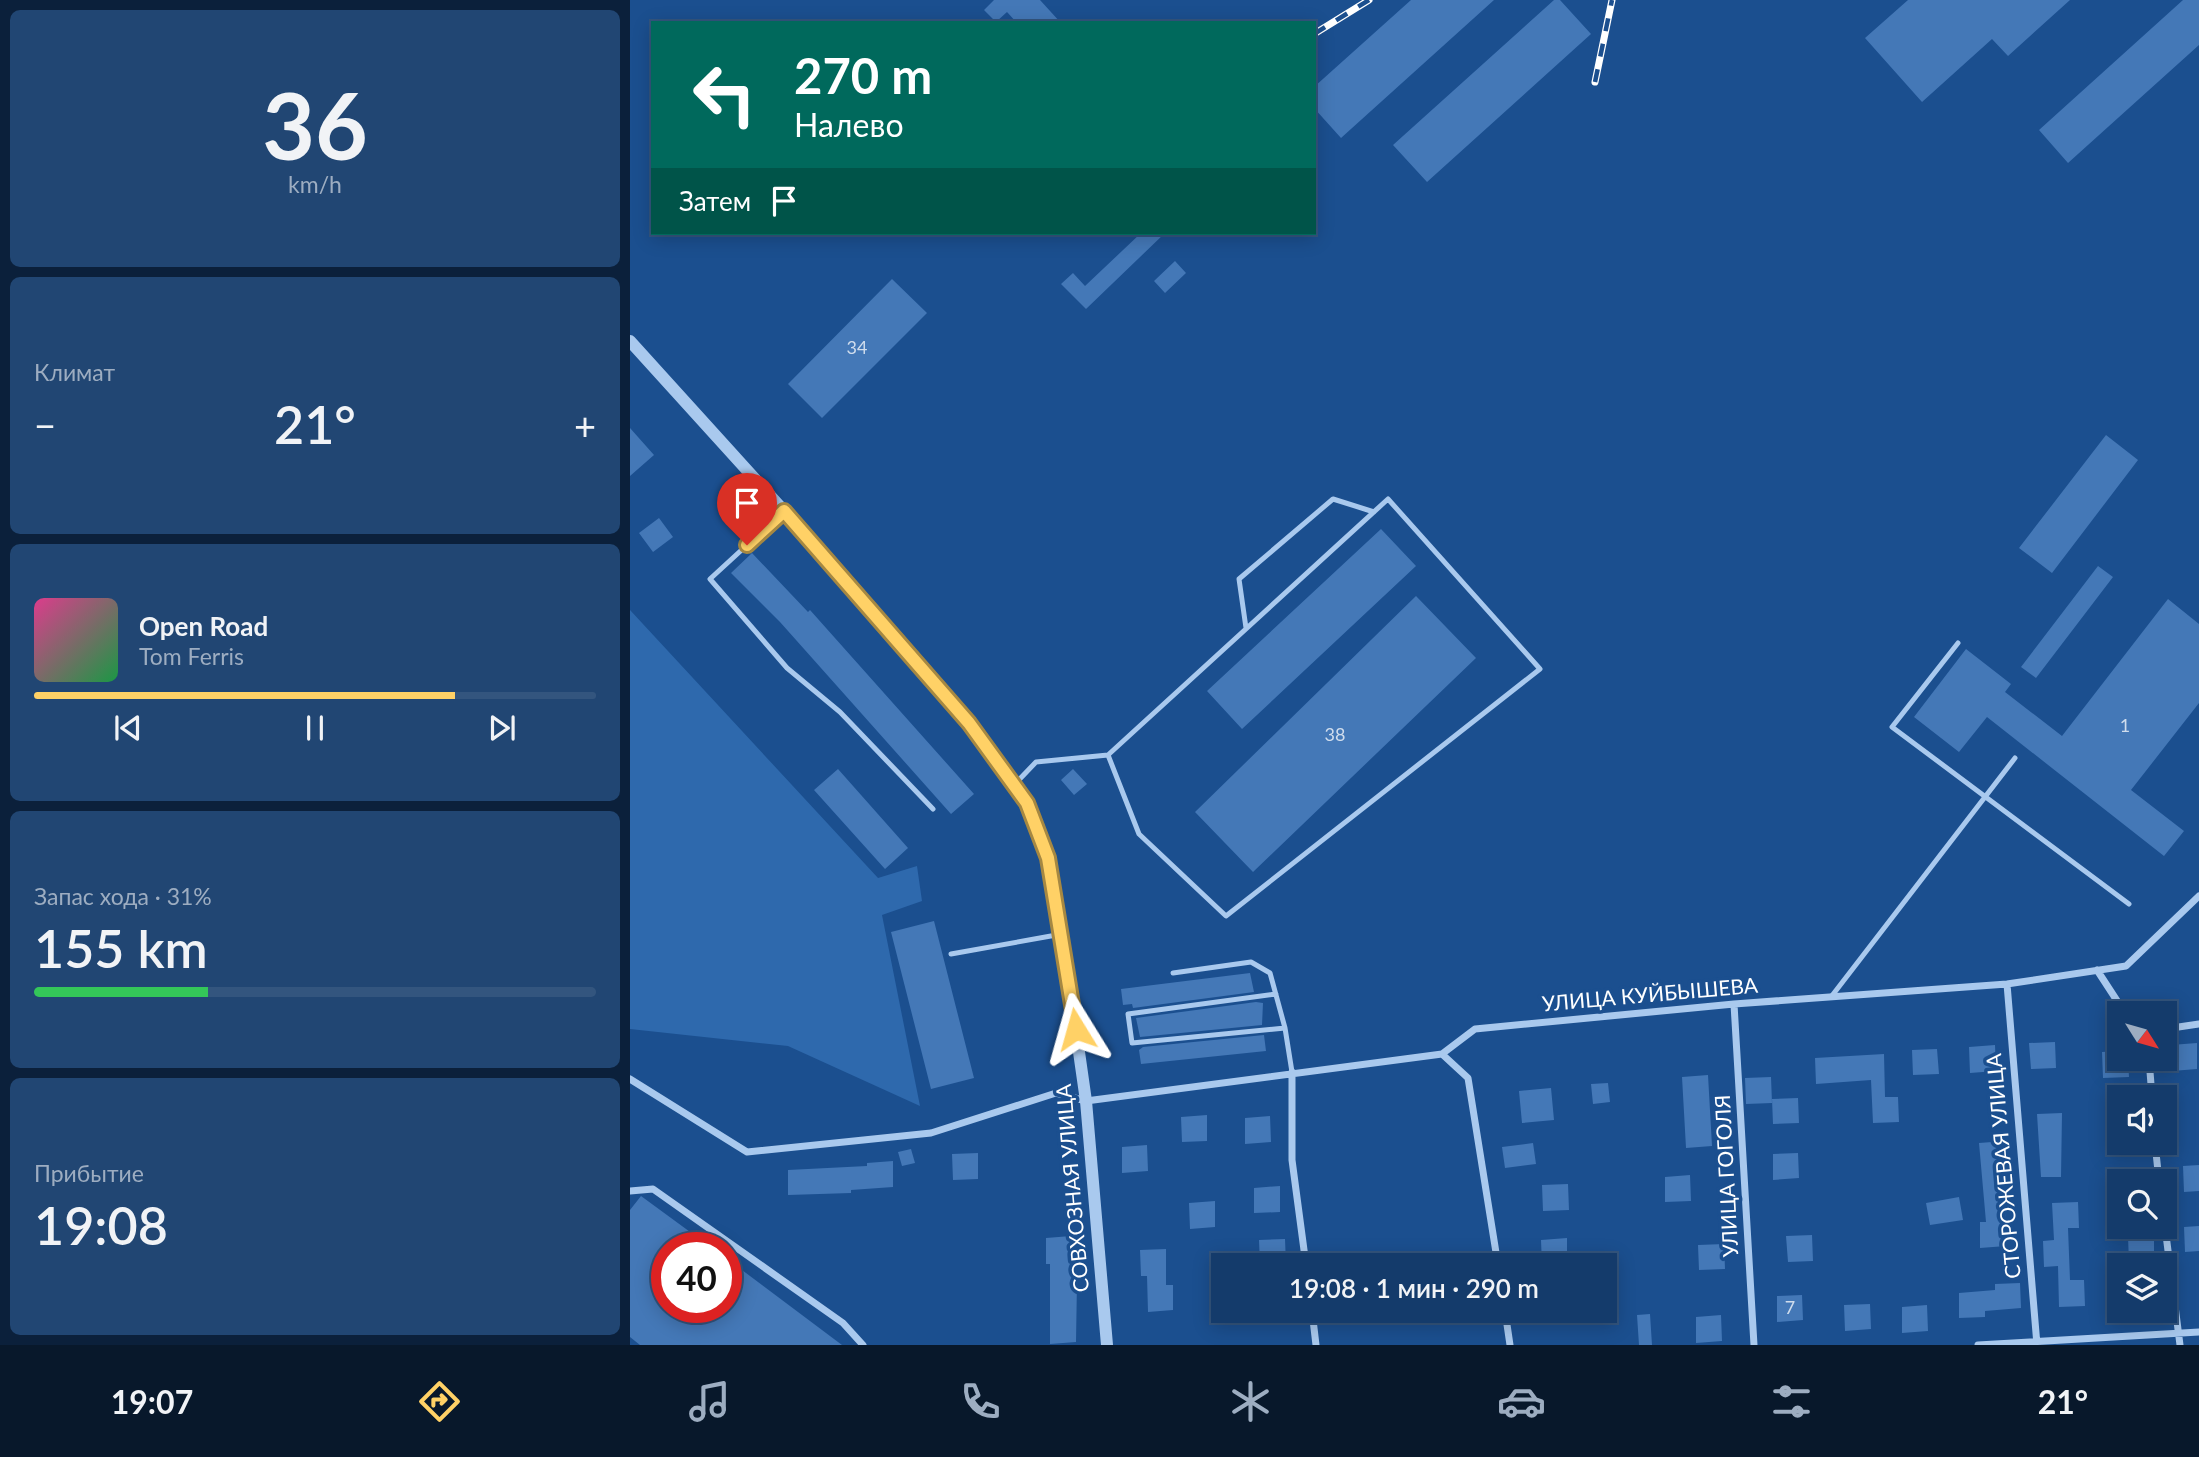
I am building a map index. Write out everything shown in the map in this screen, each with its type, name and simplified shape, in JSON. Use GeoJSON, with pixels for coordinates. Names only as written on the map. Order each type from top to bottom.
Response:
{"type":"FeatureCollection","features":[{"type":"Feature","properties":{"kind":"street","name":"СОВХОЗНАЯ УЛИЦА"},"geometry":{"type":"LineString","coordinates":[[630,341],[784,511],[969,723],[1014,784],[1039,829],[1062,934],[1086,1101],[1107,1345]]}},
{"type":"Feature","properties":{"kind":"street","name":"УЛИЦА КУЙБЫШЕВА"},"geometry":{"type":"LineString","coordinates":[[1443,1054],[1475,1029],[1734,1004],[2007,985],[2126,966],[2199,896]]}},
{"type":"Feature","properties":{"kind":"street"},"geometry":{"type":"LineString","coordinates":[[2098,970],[2117,1001]]}},
{"type":"Feature","properties":{"kind":"street","name":"СТОРОЖЕВАЯ УЛИЦА"},"geometry":{"type":"LineString","coordinates":[[2007,985],[2037,1343]]}},
{"type":"Feature","properties":{"kind":"street","name":"УЛИЦА ГОГОЛЯ"},"geometry":{"type":"LineString","coordinates":[[1734,1004],[1754,1345]]}},
{"type":"Feature","properties":{"kind":"street"},"geometry":{"type":"LineString","coordinates":[[2177,1027],[2199,1024]]}},
{"type":"Feature","properties":{"kind":"street"},"geometry":{"type":"LineString","coordinates":[[630,1079],[747,1152],[931,1133],[1056,1093],[1086,1101],[1443,1054],[1468,1078],[1496,1253]]}},
{"type":"Feature","properties":{"kind":"street"},"geometry":{"type":"LineString","coordinates":[[1292,1072],[1292,1160],[1304,1253]]}},
{"type":"Feature","properties":{"kind":"street"},"geometry":{"type":"LineString","coordinates":[[630,1191],[653,1189],[843,1323],[863,1345]]}},
{"type":"Feature","properties":{"kind":"street"},"geometry":{"type":"LineString","coordinates":[[2167,1239],[2180,1345]]}},
{"type":"Feature","properties":{"kind":"street"},"geometry":{"type":"LineString","coordinates":[[1314,1323],[1317,1345]]}},
{"type":"Feature","properties":{"kind":"street"},"geometry":{"type":"LineString","coordinates":[[1507,1323],[1510,1345]]}},
{"type":"Feature","properties":{"kind":"street"},"geometry":{"type":"LineString","coordinates":[[1978,1345],[2199,1332]]}},
{"type":"Feature","properties":{"kind":"lane"},"geometry":{"type":"LineString","coordinates":[[1246,628],[1239,579],[1333,499],[1374,512]]}},
{"type":"Feature","properties":{"kind":"lane"},"geometry":{"type":"LineString","coordinates":[[1014,784],[1036,762],[1108,755],[1388,499],[1539,669],[1226,916],[1139,834],[1108,755]]}},
{"type":"Feature","properties":{"kind":"lane"},"geometry":{"type":"LineString","coordinates":[[784,511],[710,579],[788,668],[840,712],[933,809]]}},
{"type":"Feature","properties":{"kind":"lane"},"geometry":{"type":"LineString","coordinates":[[1958,643],[1892,727],[2129,904]]}},
{"type":"Feature","properties":{"kind":"lane"},"geometry":{"type":"LineString","coordinates":[[1831,997],[2015,758]]}},
{"type":"Feature","properties":{"kind":"lane"},"geometry":{"type":"LineString","coordinates":[[951,954],[1062,934]]}},
{"type":"Feature","properties":{"kind":"lane"},"geometry":{"type":"LineString","coordinates":[[1173,973],[1251,962],[1270,973],[1285,1028],[1292,1072]]}},
{"type":"Feature","properties":{"kind":"lane"},"geometry":{"type":"LineString","coordinates":[[1276,994],[1128,1014],[1132,1043],[1285,1028]]}},
{"type":"Feature","properties":{"kind":"shaded area"},"geometry":{"type":"Polygon","coordinates":[[[630,610],[878,878],[917,866],[922,901],[882,915],[920,1106],[788,1046],[630,1029],[630,610]]]}},
{"type":"Feature","properties":{"kind":"building"},"geometry":{"type":"Polygon","coordinates":[[[994,0],[1040,0],[1059,21],[1015,21],[1007,12],[995,21],[984,10],[994,0]]]}},
{"type":"Feature","properties":{"kind":"building"},"geometry":{"type":"Polygon","coordinates":[[[1411,0],[1494,0],[1341,138],[1316,110],[1316,85],[1411,0]]]}},
{"type":"Feature","properties":{"kind":"building"},"geometry":{"type":"Polygon","coordinates":[[[1554,0],[1560,0],[1591,34],[1427,182],[1393,145],[1554,0]]]}},
{"type":"Feature","properties":{"kind":"building"},"geometry":{"type":"Polygon","coordinates":[[[1908,0],[2070,0],[2008,56],[1992,39],[1922,102],[1865,38],[1908,0]]]}},
{"type":"Feature","properties":{"kind":"building"},"geometry":{"type":"Polygon","coordinates":[[[2183,0],[2199,0],[2199,45],[2068,163],[2039,130],[2183,0]]]}},
{"type":"Feature","properties":{"kind":"building"},"geometry":{"type":"Polygon","coordinates":[[[1139,235],[1163,235],[1086,309],[1061,284],[1073,273],[1085,286],[1139,235]]]}},
{"type":"Feature","properties":{"kind":"building"},"geometry":{"type":"Polygon","coordinates":[[[1175,261],[1186,273],[1165,293],[1154,281],[1175,261]]]}},
{"type":"Feature","properties":{"kind":"building"},"geometry":{"type":"Polygon","coordinates":[[[892,279],[927,313],[822,418],[788,384],[892,279]]]}},
{"type":"Feature","properties":{"kind":"building"},"geometry":{"type":"Polygon","coordinates":[[[630,428],[654,455],[630,476],[630,428]]]}},
{"type":"Feature","properties":{"kind":"building"},"geometry":{"type":"Polygon","coordinates":[[[2106,435],[2138,460],[2052,573],[2019,548],[2106,435]]]}},
{"type":"Feature","properties":{"kind":"building"},"geometry":{"type":"Polygon","coordinates":[[[659,518],[673,537],[653,552],[639,533],[659,518]]]}},
{"type":"Feature","properties":{"kind":"building"},"geometry":{"type":"Polygon","coordinates":[[[1381,529],[1416,566],[1242,729],[1207,691],[1381,529]]]}},
{"type":"Feature","properties":{"kind":"building"},"geometry":{"type":"Polygon","coordinates":[[[752,553],[808,612],[810,610],[974,794],[951,814],[780,622],[731,573],[752,553]]]}},
{"type":"Feature","properties":{"kind":"building"},"geometry":{"type":"Polygon","coordinates":[[[2098,566],[2113,577],[2036,678],[2021,667],[2098,566]]]}},
{"type":"Feature","properties":{"kind":"building"},"geometry":{"type":"Polygon","coordinates":[[[1416,596],[1476,658],[1253,872],[1195,812],[1416,596]]]}},
{"type":"Feature","properties":{"kind":"building"},"geometry":{"type":"Polygon","coordinates":[[[2168,599],[2199,624],[2199,703],[2131,790],[2184,831],[2164,856],[1987,717],[1959,752],[1914,717],[1966,649],[2011,684],[2005,692],[2062,736],[2168,599]]]}},
{"type":"Feature","properties":{"kind":"building"},"geometry":{"type":"Polygon","coordinates":[[[838,769],[908,848],[885,869],[814,790],[838,769]]]}},
{"type":"Feature","properties":{"kind":"building"},"geometry":{"type":"Polygon","coordinates":[[[1073,769],[1087,784],[1074,795],[1061,780],[1073,769]]]}},
{"type":"Feature","properties":{"kind":"building"},"geometry":{"type":"Polygon","coordinates":[[[934,921],[974,1078],[931,1089],[891,932],[934,921]]]}},
{"type":"Feature","properties":{"kind":"building"},"geometry":{"type":"Polygon","coordinates":[[[1250,973],[1254,992],[1133,1008],[1132,1004],[1123,1005],[1121,989],[1250,973]]]}},
{"type":"Feature","properties":{"kind":"building"},"geometry":{"type":"Polygon","coordinates":[[[1263,1003],[1262,1025],[1140,1037],[1136,1018],[1263,1003]]]}},
{"type":"Feature","properties":{"kind":"building"},"geometry":{"type":"Polygon","coordinates":[[[1264,1035],[1266,1051],[1141,1064],[1139,1050],[1143,1047],[1264,1035]]]}},
{"type":"Feature","properties":{"kind":"building"},"geometry":{"type":"Polygon","coordinates":[[[2055,1042],[2056,1068],[2031,1069],[2029,1043],[2055,1042]]]}},
{"type":"Feature","properties":{"kind":"building"},"geometry":{"type":"Polygon","coordinates":[[[2197,1043],[2197,1069],[2177,1071],[2177,1045],[2197,1043]]]}},
{"type":"Feature","properties":{"kind":"building"},"geometry":{"type":"Polygon","coordinates":[[[1995,1045],[1996,1071],[1970,1073],[1969,1047],[1995,1045]]]}},
{"type":"Feature","properties":{"kind":"building"},"geometry":{"type":"Polygon","coordinates":[[[1937,1049],[1939,1074],[1913,1075],[1912,1050],[1937,1049]]]}},
{"type":"Feature","properties":{"kind":"building"},"geometry":{"type":"Polygon","coordinates":[[[2102,1052],[2107,1052],[2107,1071],[2129,1071],[2129,1077],[2103,1078],[2102,1052]]]}},
{"type":"Feature","properties":{"kind":"building"},"geometry":{"type":"Polygon","coordinates":[[[1884,1054],[1885,1097],[1898,1097],[1899,1122],[1873,1123],[1871,1080],[1816,1084],[1815,1058],[1884,1054]]]}},
{"type":"Feature","properties":{"kind":"building"},"geometry":{"type":"Polygon","coordinates":[[[1708,1075],[1712,1146],[1686,1148],[1682,1077],[1708,1075]]]}},
{"type":"Feature","properties":{"kind":"building"},"geometry":{"type":"Polygon","coordinates":[[[1771,1077],[1772,1103],[1746,1104],[1745,1078],[1771,1077]]]}},
{"type":"Feature","properties":{"kind":"building"},"geometry":{"type":"Polygon","coordinates":[[[1608,1083],[1610,1102],[1593,1104],[1591,1084],[1608,1083]]]}},
{"type":"Feature","properties":{"kind":"building"},"geometry":{"type":"Polygon","coordinates":[[[1551,1088],[1554,1120],[1522,1123],[1519,1091],[1551,1088]]]}},
{"type":"Feature","properties":{"kind":"building"},"geometry":{"type":"Polygon","coordinates":[[[1798,1098],[1799,1123],[1773,1124],[1772,1099],[1798,1098]]]}},
{"type":"Feature","properties":{"kind":"building"},"geometry":{"type":"Polygon","coordinates":[[[2062,1113],[2061,1177],[2041,1177],[2037,1114],[2062,1113]]]}},
{"type":"Feature","properties":{"kind":"building"},"geometry":{"type":"Polygon","coordinates":[[[1207,1115],[1207,1141],[1182,1142],[1181,1117],[1207,1115]]]}},
{"type":"Feature","properties":{"kind":"building"},"geometry":{"type":"Polygon","coordinates":[[[1270,1116],[1271,1142],[1245,1144],[1245,1118],[1270,1116]]]}},
{"type":"Feature","properties":{"kind":"building"},"geometry":{"type":"Polygon","coordinates":[[[2005,1141],[2010,1205],[2005,1205],[2006,1246],[1980,1248],[1980,1222],[1986,1222],[1979,1143],[2005,1141]]]}},
{"type":"Feature","properties":{"kind":"building"},"geometry":{"type":"Polygon","coordinates":[[[1533,1143],[1536,1164],[1505,1168],[1502,1147],[1533,1143]]]}},
{"type":"Feature","properties":{"kind":"building"},"geometry":{"type":"Polygon","coordinates":[[[1147,1145],[1148,1171],[1122,1173],[1122,1147],[1147,1145]]]}},
{"type":"Feature","properties":{"kind":"building"},"geometry":{"type":"Polygon","coordinates":[[[911,1149],[915,1163],[902,1166],[898,1152],[911,1149]]]}},
{"type":"Feature","properties":{"kind":"building"},"geometry":{"type":"Polygon","coordinates":[[[978,1153],[978,1179],[953,1180],[952,1154],[978,1153]]]}},
{"type":"Feature","properties":{"kind":"building"},"geometry":{"type":"Polygon","coordinates":[[[1798,1153],[1799,1178],[1773,1180],[1773,1154],[1798,1153]]]}},
{"type":"Feature","properties":{"kind":"building"},"geometry":{"type":"Polygon","coordinates":[[[893,1161],[893,1187],[851,1190],[851,1193],[788,1195],[788,1170],[867,1166],[867,1163],[893,1161]]]}},
{"type":"Feature","properties":{"kind":"building"},"geometry":{"type":"Polygon","coordinates":[[[2199,1165],[2199,1191],[2184,1192],[2183,1166],[2199,1165]]]}},
{"type":"Feature","properties":{"kind":"building"},"geometry":{"type":"Polygon","coordinates":[[[1690,1175],[1691,1201],[1665,1202],[1665,1177],[1690,1175]]]}},
{"type":"Feature","properties":{"kind":"building"},"geometry":{"type":"Polygon","coordinates":[[[1568,1184],[1569,1210],[1543,1211],[1542,1185],[1568,1184]]]}},
{"type":"Feature","properties":{"kind":"building"},"geometry":{"type":"Polygon","coordinates":[[[1280,1186],[1280,1212],[1254,1213],[1254,1188],[1280,1186]]]}},
{"type":"Feature","properties":{"kind":"building"},"geometry":{"type":"Polygon","coordinates":[[[641,1196],[690,1232],[651,1232],[651,1323],[742,1323],[742,1270],[842,1345],[640,1345],[630,1337],[630,1210],[641,1196]]]}},
{"type":"Feature","properties":{"kind":"building"},"geometry":{"type":"Polygon","coordinates":[[[1959,1197],[1963,1220],[1930,1225],[1926,1203],[1959,1197]]]}},
{"type":"Feature","properties":{"kind":"building"},"geometry":{"type":"Polygon","coordinates":[[[1215,1201],[1215,1227],[1190,1229],[1189,1203],[1215,1201]]]}},
{"type":"Feature","properties":{"kind":"building"},"geometry":{"type":"Polygon","coordinates":[[[2078,1202],[2079,1228],[2068,1228],[2070,1280],[2084,1280],[2085,1306],[2059,1307],[2058,1266],[2044,1267],[2043,1241],[2054,1240],[2052,1203],[2078,1202]]]}},
{"type":"Feature","properties":{"kind":"building"},"geometry":{"type":"Polygon","coordinates":[[[2199,1226],[2199,1251],[2185,1252],[2184,1227],[2199,1226]]]}},
{"type":"Feature","properties":{"kind":"building"},"geometry":{"type":"Polygon","coordinates":[[[1812,1235],[1813,1261],[1788,1262],[1786,1236],[1812,1235]]]}},
{"type":"Feature","properties":{"kind":"building"},"geometry":{"type":"Polygon","coordinates":[[[1071,1236],[1072,1282],[1077,1281],[1076,1342],[1050,1344],[1050,1264],[1046,1264],[1046,1238],[1071,1236]]]}},
{"type":"Feature","properties":{"kind":"building"},"geometry":{"type":"Polygon","coordinates":[[[1567,1238],[1567,1253],[1542,1253],[1541,1240],[1567,1238]]]}},
{"type":"Feature","properties":{"kind":"building"},"geometry":{"type":"Polygon","coordinates":[[[1285,1239],[1286,1253],[1260,1253],[1259,1240],[1285,1239]]]}},
{"type":"Feature","properties":{"kind":"building"},"geometry":{"type":"Polygon","coordinates":[[[2128,1239],[2154,1239],[2154,1253],[2129,1253],[2128,1239]]]}},
{"type":"Feature","properties":{"kind":"building"},"geometry":{"type":"Polygon","coordinates":[[[1724,1244],[1725,1269],[1699,1270],[1698,1245],[1724,1244]]]}},
{"type":"Feature","properties":{"kind":"building"},"geometry":{"type":"Polygon","coordinates":[[[1166,1249],[1166,1285],[1173,1285],[1173,1310],[1148,1312],[1147,1276],[1141,1276],[1140,1250],[1166,1249]]]}},
{"type":"Feature","properties":{"kind":"building"},"geometry":{"type":"Polygon","coordinates":[[[2020,1283],[2021,1308],[1985,1311],[1985,1317],[1959,1318],[1959,1293],[1995,1290],[1995,1284],[2020,1283]]]}},
{"type":"Feature","properties":{"kind":"building"},"geometry":{"type":"Polygon","coordinates":[[[1802,1295],[1803,1320],[1777,1322],[1777,1296],[1802,1295]]]}},
{"type":"Feature","properties":{"kind":"building"},"geometry":{"type":"Polygon","coordinates":[[[1870,1304],[1871,1329],[1845,1331],[1844,1305],[1870,1304]]]}},
{"type":"Feature","properties":{"kind":"building"},"geometry":{"type":"Polygon","coordinates":[[[1927,1305],[1928,1331],[1902,1333],[1902,1307],[1927,1305]]]}},
{"type":"Feature","properties":{"kind":"building"},"geometry":{"type":"Polygon","coordinates":[[[1650,1314],[1652,1345],[1639,1345],[1637,1315],[1650,1314]]]}},
{"type":"Feature","properties":{"kind":"building"},"geometry":{"type":"Polygon","coordinates":[[[1721,1315],[1722,1341],[1696,1343],[1696,1317],[1721,1315]]]}},
{"type":"Feature","properties":{"kind":"railway"},"geometry":{"type":"LineString","coordinates":[[1316,33],[1369,0]]}},
{"type":"Feature","properties":{"kind":"railway"},"geometry":{"type":"LineString","coordinates":[[1595,82],[1612,0]]}},
{"type":"Feature","properties":{"kind":"route"},"geometry":{"type":"LineString","coordinates":[[747,545],[784,511],[969,723],[1027,803],[1048,858],[1058,905],[1076,1029]]}}]}
